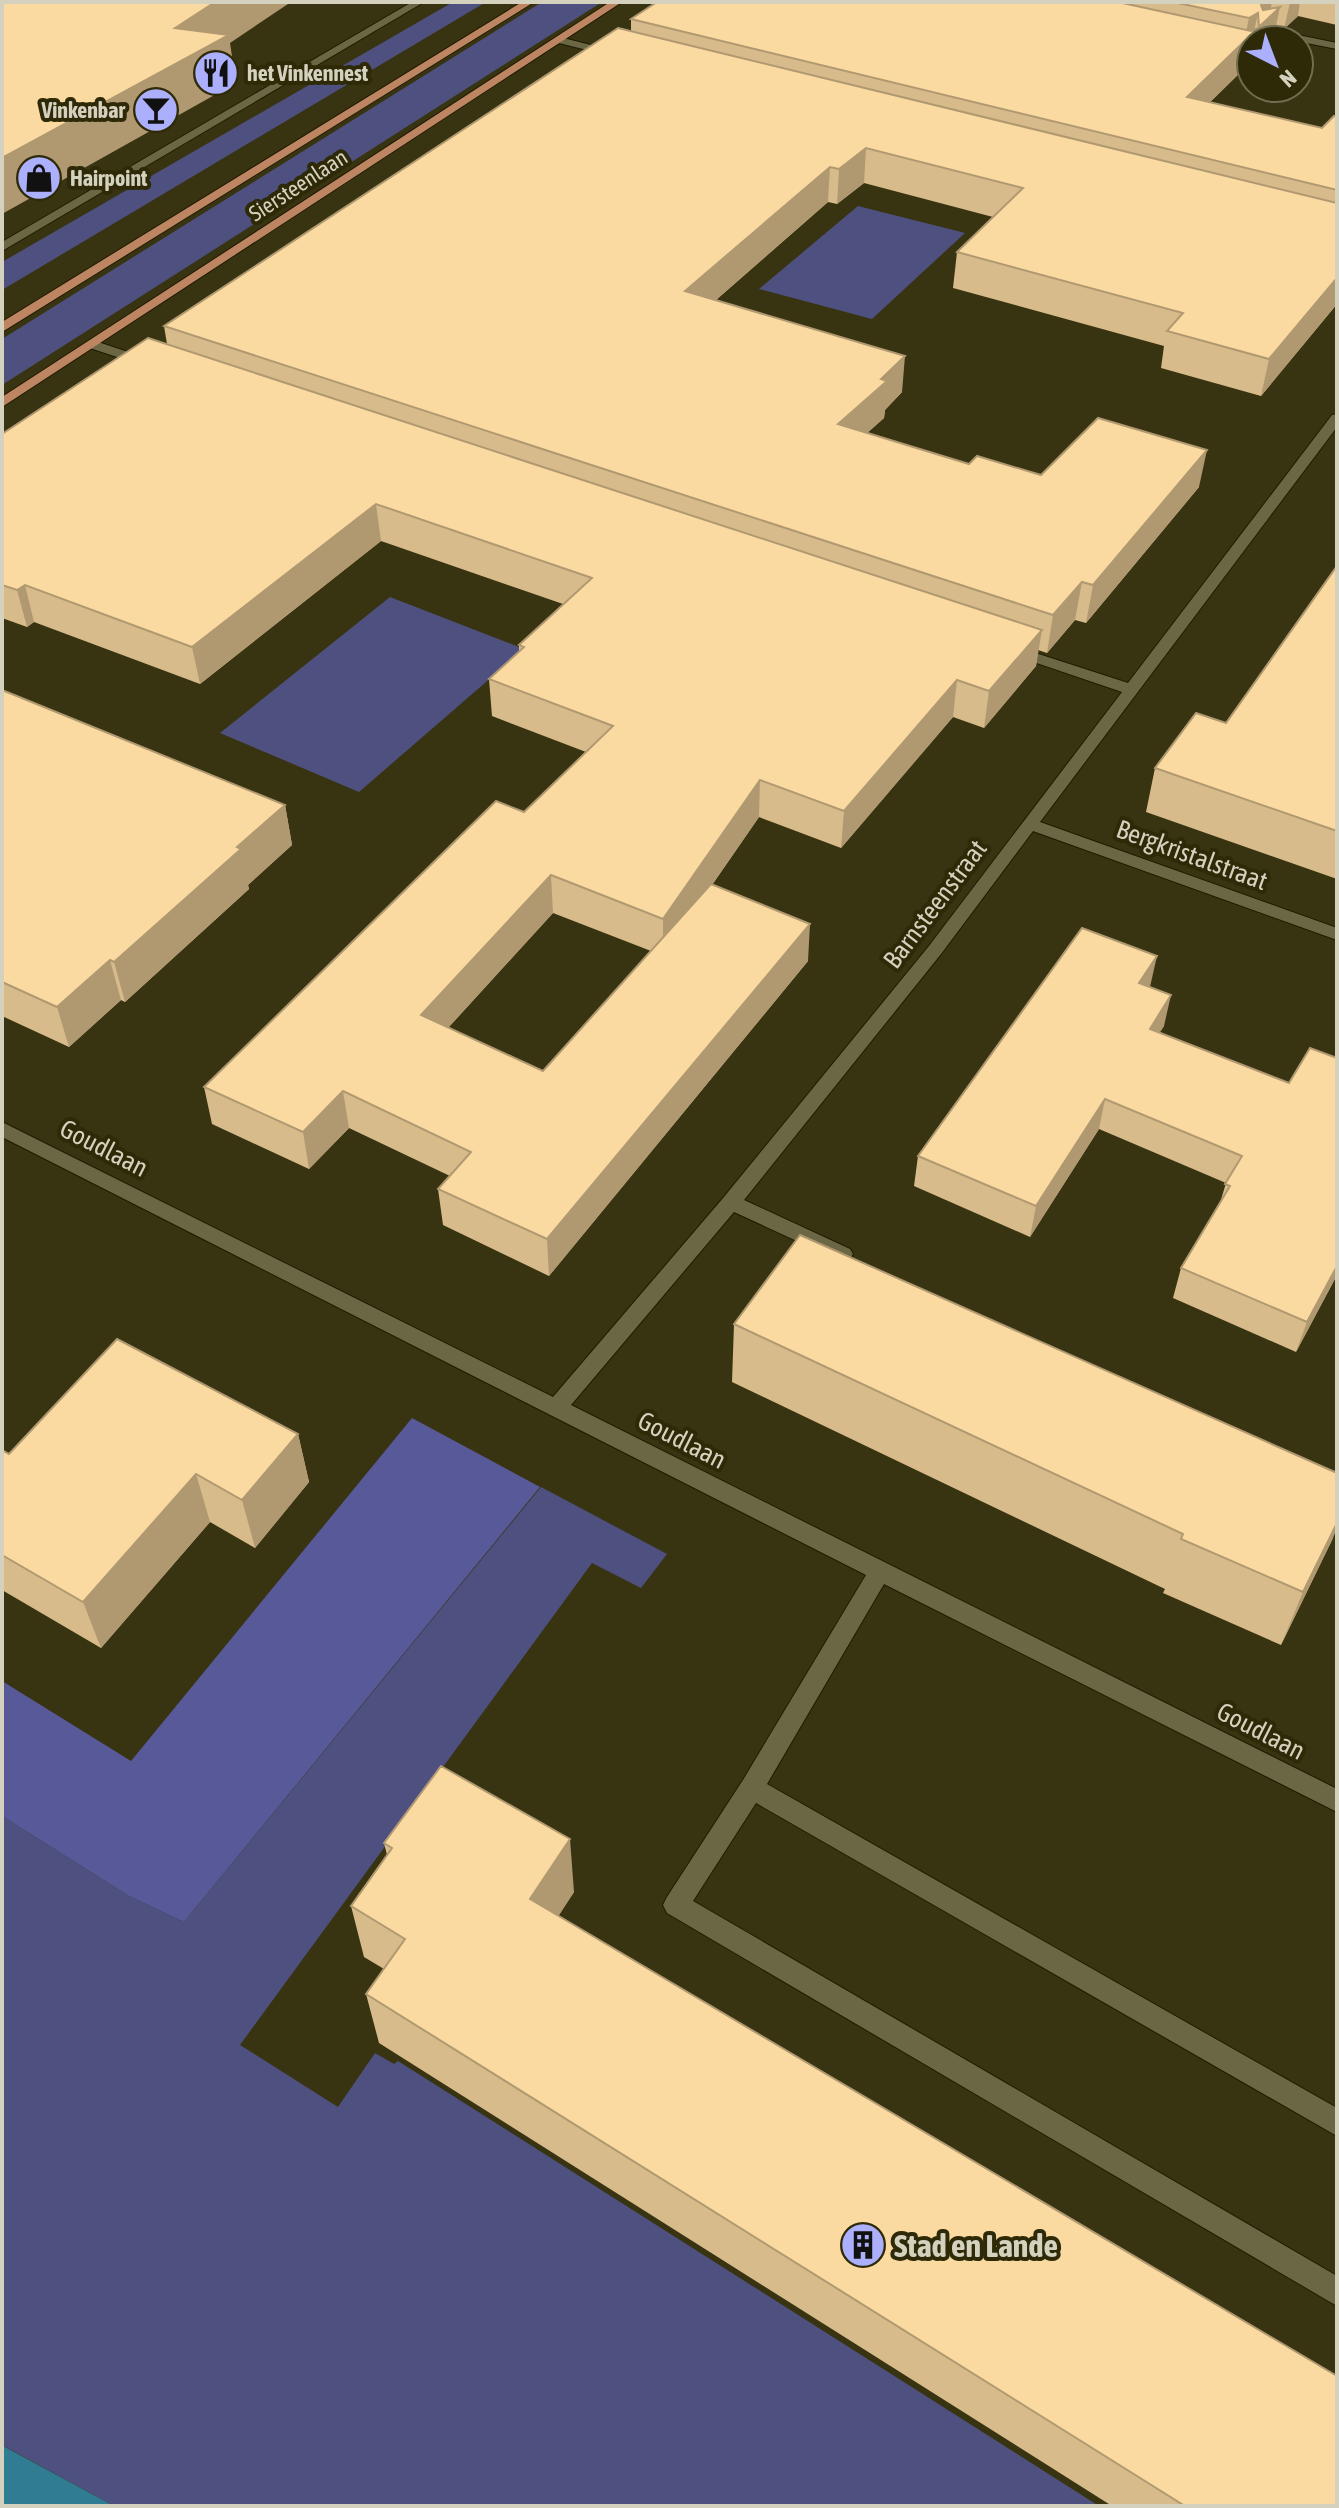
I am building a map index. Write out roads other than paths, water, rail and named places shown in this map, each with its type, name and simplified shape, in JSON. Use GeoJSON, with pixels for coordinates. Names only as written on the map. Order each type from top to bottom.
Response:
{"type":"FeatureCollection","features":[{"type":"Feature","properties":{"kind":"main road","name":"Siersteenlaan"},"geometry":{"type":"LineString","coordinates":[[2,328],[529,2]]}},
{"type":"Feature","properties":{"kind":"main road","name":"Siersteenlaan"},"geometry":{"type":"LineString","coordinates":[[2,403],[617,2]]}},
{"type":"Feature","properties":{"kind":"street"},"geometry":{"type":"LineString","coordinates":[[2,247],[419,2]]}},
{"type":"Feature","properties":{"kind":"street"},"geometry":{"type":"LineString","coordinates":[[559,40],[623,56]]}},
{"type":"Feature","properties":{"kind":"street"},"geometry":{"type":"LineString","coordinates":[[1315,41],[1337,46]]}},
{"type":"Feature","properties":{"kind":"street"},"geometry":{"type":"LineString","coordinates":[[92,344],[159,367]]}},
{"type":"Feature","properties":{"kind":"street","name":"Barnsteenstraat"},"geometry":{"type":"LineString","coordinates":[[557,1407],[731,1202],[935,950],[1130,689],[1328,444],[1337,418]]}},
{"type":"Feature","properties":{"kind":"street"},"geometry":{"type":"LineString","coordinates":[[994,645],[1130,689]]}},
{"type":"Feature","properties":{"kind":"street","name":"Bergkristalstraat"},"geometry":{"type":"LineString","coordinates":[[1029,824],[1337,934]]}},
{"type":"Feature","properties":{"kind":"street","name":"Goudlaan"},"geometry":{"type":"LineString","coordinates":[[2,1129],[1337,1801]]}},
{"type":"Feature","properties":{"kind":"street"},"geometry":{"type":"LineString","coordinates":[[731,1202],[859,1262]]}},
{"type":"Feature","properties":{"kind":"street"},"geometry":{"type":"LineString","coordinates":[[879,1572],[752,1788],[676,1905],[1337,2292]]}},
{"type":"Feature","properties":{"kind":"street"},"geometry":{"type":"LineString","coordinates":[[752,1788],[1337,2123]]}},
{"type":"Feature","properties":{"kind":"place","name":"het Vinkennest"},"geometry":{"type":"Point","coordinates":[216,73]}},
{"type":"Feature","properties":{"kind":"place","name":"Vinkenbar"},"geometry":{"type":"Point","coordinates":[156,110]}},
{"type":"Feature","properties":{"kind":"place","name":"Hairpoint"},"geometry":{"type":"Point","coordinates":[39,178]}},
{"type":"Feature","properties":{"kind":"place","name":"Stad en Lande"},"geometry":{"type":"Point","coordinates":[863,2245]}}]}
